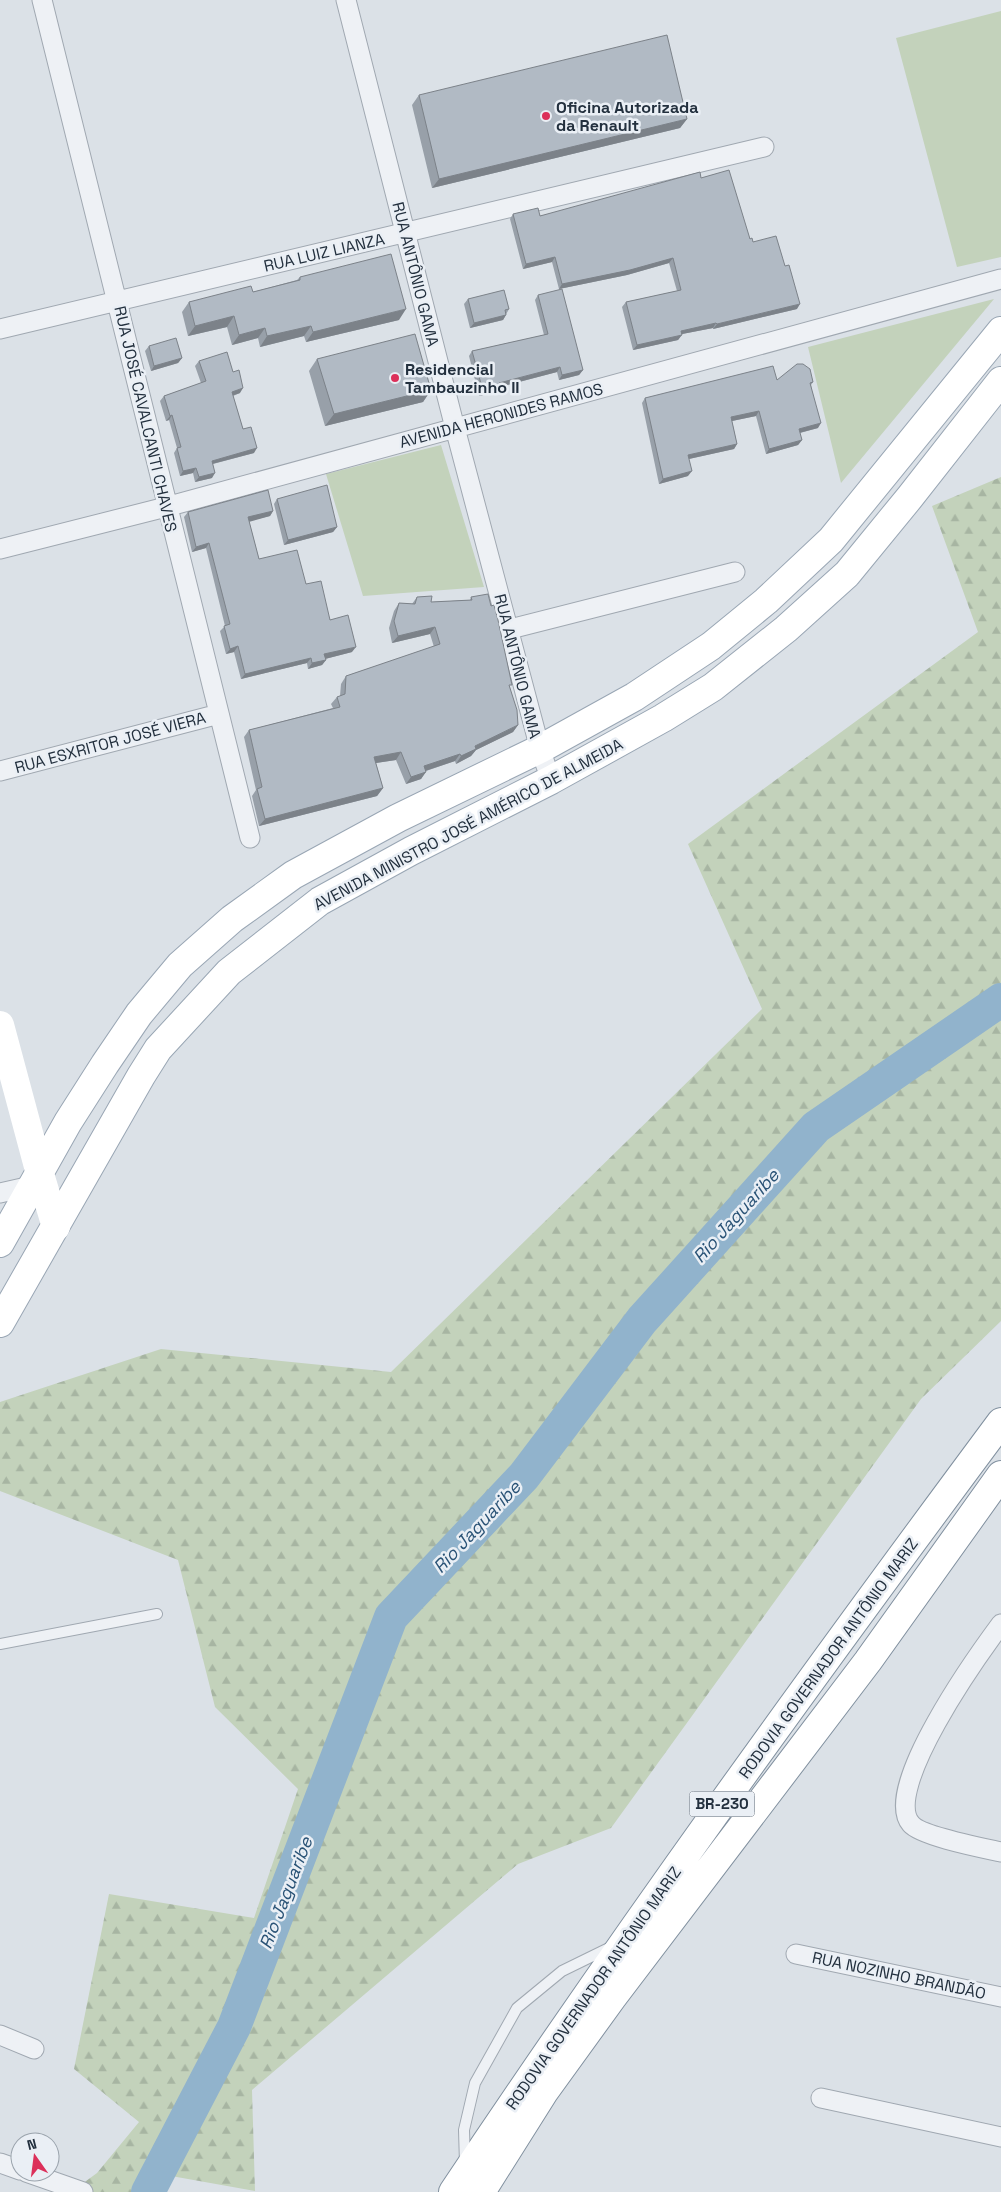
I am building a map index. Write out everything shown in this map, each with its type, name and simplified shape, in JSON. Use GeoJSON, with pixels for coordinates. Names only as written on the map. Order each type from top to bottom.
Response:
{"type":"FeatureCollection","features":[{"type":"Feature","properties":{"kind":"main road","name":"AVENIDA MINISTRO JOSÉ AMÉRICO DE ALMEIDA"},"geometry":{"type":"LineString","coordinates":[[0,1243],[68,1122],[105,1064],[139,1014],[180,965],[232,919],[293,876],[398,818],[540,749],[634,697],[711,646],[766,601],[831,540],[1001,331]]}},
{"type":"Feature","properties":{"kind":"main road","name":"AVENIDA MINISTRO JOSÉ AMÉRICO DE ALMEIDA"},"geometry":{"type":"LineString","coordinates":[[0,1323],[158,1049],[229,972],[320,901],[411,851],[550,780],[662,718],[713,687],[786,629],[846,574],[910,497],[1001,381]]}},
{"type":"Feature","properties":{"kind":"main road"},"geometry":{"type":"LineString","coordinates":[[0,1025],[35,1180],[56,1227]]}},
{"type":"Feature","properties":{"kind":"main road"},"geometry":{"type":"LineString","coordinates":[[105,1064],[110,1076],[117,1081],[129,1082],[141,1076]]}},
{"type":"Feature","properties":{"kind":"main road","name":"RODOVIA GOVERNADOR ANTÔNIO MARIZ"},"geometry":{"type":"LineString","coordinates":[[466,2186],[626,1939],[838,1641],[1001,1422]]}},
{"type":"Feature","properties":{"kind":"main road","name":"RODOVIA GOVERNADOR ANTÔNIO MARIZ"},"geometry":{"type":"LineString","coordinates":[[466,2186],[544,2092],[606,2006],[868,1661],[1001,1475]]}},
{"type":"Feature","properties":{"kind":"street","name":"RUA JOSÉ CAVALCANTI CHAVES"},"geometry":{"type":"LineString","coordinates":[[42,0],[118,301],[166,507],[250,838]]}},
{"type":"Feature","properties":{"kind":"street","name":"RUA ANTÔNIO GAMA"},"geometry":{"type":"LineString","coordinates":[[346,0],[455,428],[510,629],[540,749],[550,780]]}},
{"type":"Feature","properties":{"kind":"street","name":"RUA LUIZ LIANZA"},"geometry":{"type":"LineString","coordinates":[[0,329],[764,147]]}},
{"type":"Feature","properties":{"kind":"street","name":"AVENIDA HERONIDES RAMOS"},"geometry":{"type":"LineString","coordinates":[[0,549],[166,507],[1001,280]]}},
{"type":"Feature","properties":{"kind":"street"},"geometry":{"type":"LineString","coordinates":[[510,629],[735,572]]}},
{"type":"Feature","properties":{"kind":"street","name":"RUA ESXRITOR JOSÉ VIERA"},"geometry":{"type":"LineString","coordinates":[[0,771],[219,714]]}},
{"type":"Feature","properties":{"kind":"street"},"geometry":{"type":"LineString","coordinates":[[0,1193],[35,1180]]}},
{"type":"Feature","properties":{"kind":"street"},"geometry":{"type":"LineString","coordinates":[[1001,1624],[950,1697],[913,1767],[904,1806],[907,1820],[912,1826],[948,1840],[1001,1852]]}},
{"type":"Feature","properties":{"kind":"street","name":"RUA NOZINHO BRANDÃO"},"geometry":{"type":"LineString","coordinates":[[796,1954],[1001,1997]]}},
{"type":"Feature","properties":{"kind":"street"},"geometry":{"type":"LineString","coordinates":[[0,2035],[34,2049]]}},
{"type":"Feature","properties":{"kind":"street"},"geometry":{"type":"LineString","coordinates":[[821,2098],[1001,2137]]}},
{"type":"Feature","properties":{"kind":"street"},"geometry":{"type":"LineString","coordinates":[[54,2182],[83,2192]]}},
{"type":"Feature","properties":{"kind":"lane"},"geometry":{"type":"LineString","coordinates":[[0,1644],[157,1614]]}},
{"type":"Feature","properties":{"kind":"lane"},"geometry":{"type":"LineString","coordinates":[[466,2186],[464,2130],[475,2083],[517,2008],[562,1971],[626,1939]]}},
{"type":"Feature","properties":{"kind":"green space"},"geometry":{"type":"Polygon","coordinates":[[[1001,11],[1001,257],[957,267],[896,38],[1001,11]]]}},
{"type":"Feature","properties":{"kind":"green space"},"geometry":{"type":"Polygon","coordinates":[[[994,299],[841,483],[808,347],[994,299]]]}},
{"type":"Feature","properties":{"kind":"green space"},"geometry":{"type":"Polygon","coordinates":[[[441,445],[484,587],[363,596],[326,474],[441,445]]]}},
{"type":"Feature","properties":{"kind":"green space"},"geometry":{"type":"Polygon","coordinates":[[[1001,477],[1001,1321],[921,1399],[611,1828],[518,1864],[252,2090],[255,2191],[160,2174],[151,2192],[71,2192],[97,2173],[139,2122],[74,2069],[109,1894],[254,1918],[298,1789],[215,1707],[178,1560],[0,1491],[0,1402],[161,1349],[391,1372],[762,1009],[688,844],[978,632],[932,506],[1001,477]]]}},
{"type":"Feature","properties":{"kind":"building","name":"Oficina Autorizada da Renault"},"geometry":{"type":"Polygon","coordinates":[[[667,35],[687,119],[439,179],[419,95],[667,35]]]}},
{"type":"Feature","properties":{"kind":"building"},"geometry":{"type":"Polygon","coordinates":[[[729,170],[750,239],[752,238],[753,242],[776,236],[785,266],[789,265],[800,304],[681,331],[682,335],[637,345],[626,302],[681,290],[673,258],[630,270],[562,284],[555,257],[526,264],[513,214],[538,208],[540,216],[700,172],[701,178],[729,170]]]}},
{"type":"Feature","properties":{"kind":"building"},"geometry":{"type":"Polygon","coordinates":[[[391,254],[406,309],[313,332],[311,326],[267,336],[265,328],[239,335],[234,316],[195,326],[189,302],[251,286],[253,292],[300,280],[300,277],[391,254]]]}},
{"type":"Feature","properties":{"kind":"building"},"geometry":{"type":"Polygon","coordinates":[[[562,289],[583,370],[562,375],[560,367],[499,383],[500,387],[483,391],[472,351],[548,334],[538,295],[562,289]]]}},
{"type":"Feature","properties":{"kind":"building"},"geometry":{"type":"Polygon","coordinates":[[[504,290],[509,309],[505,310],[506,315],[474,323],[468,299],[504,290]]]}},
{"type":"Feature","properties":{"kind":"building"},"geometry":{"type":"Polygon","coordinates":[[[415,334],[431,390],[334,414],[317,359],[415,334]]]}},
{"type":"Feature","properties":{"kind":"building"},"geometry":{"type":"Polygon","coordinates":[[[176,338],[182,358],[154,366],[149,346],[176,338]]]}},
{"type":"Feature","properties":{"kind":"building"},"geometry":{"type":"Polygon","coordinates":[[[227,352],[233,372],[239,370],[243,388],[232,392],[243,429],[251,427],[257,448],[212,461],[215,473],[199,477],[196,468],[183,471],[177,448],[181,447],[172,415],[170,416],[164,396],[206,381],[199,361],[227,352]]]}},
{"type":"Feature","properties":{"kind":"building"},"geometry":{"type":"Polygon","coordinates":[[[797,364],[803,364],[810,369],[813,382],[810,383],[821,423],[799,429],[802,440],[769,449],[759,411],[731,417],[737,444],[688,455],[692,471],[663,479],[645,398],[773,366],[777,380],[797,364]]]}},
{"type":"Feature","properties":{"kind":"building"},"geometry":{"type":"Polygon","coordinates":[[[327,485],[337,527],[288,540],[277,499],[327,485]]]}},
{"type":"Feature","properties":{"kind":"building"},"geometry":{"type":"Polygon","coordinates":[[[268,490],[273,511],[248,517],[259,559],[297,550],[306,584],[321,581],[330,620],[348,615],[356,647],[324,654],[326,660],[312,663],[311,658],[245,674],[238,646],[230,649],[224,626],[230,624],[209,543],[196,547],[188,512],[268,490]]]}},
{"type":"Feature","properties":{"kind":"building"},"geometry":{"type":"Polygon","coordinates":[[[488,594],[491,606],[494,605],[498,620],[512,685],[509,685],[517,710],[518,725],[475,746],[476,749],[461,756],[460,754],[424,766],[426,772],[411,777],[401,752],[374,757],[383,788],[265,819],[257,789],[262,787],[249,730],[340,707],[337,697],[345,694],[346,676],[440,644],[435,627],[398,636],[394,621],[399,603],[415,604],[417,597],[432,596],[431,602],[472,600],[471,597],[488,594]]]}},
{"type":"Feature","properties":{"kind":"waterway","name":"Rio Jaguaribe"},"geometry":{"type":"LineString","coordinates":[[148,2192],[234,2027],[391,1617],[524,1476],[642,1320],[816,1127],[1001,1000]]}},
{"type":"Feature","properties":{"kind":"place","name":"Oficina Autorizada da Renault"},"geometry":{"type":"Point","coordinates":[546,116]}},
{"type":"Feature","properties":{"kind":"place","name":"Residencial Tambauzinho II"},"geometry":{"type":"Point","coordinates":[395,378]}}]}
